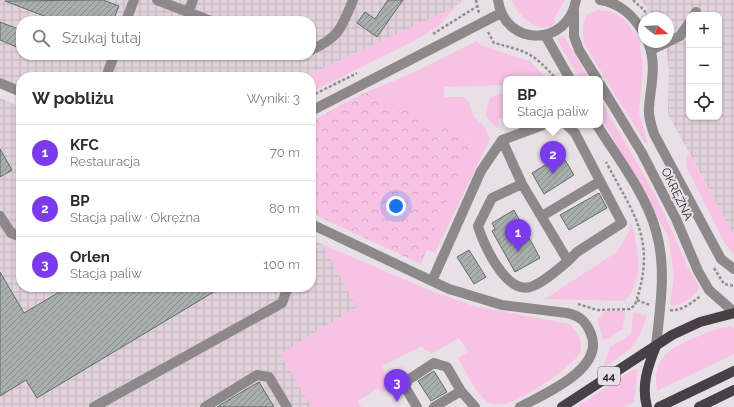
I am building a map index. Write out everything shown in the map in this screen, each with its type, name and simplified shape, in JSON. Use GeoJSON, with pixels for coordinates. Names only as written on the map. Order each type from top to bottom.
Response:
{"type":"FeatureCollection","features":[{"type":"Feature","properties":{"kind":"main road","name":"44"},"geometry":{"type":"LineString","coordinates":[[562,407],[672,335],[700,322],[734,312]]}},
{"type":"Feature","properties":{"kind":"main road"},"geometry":{"type":"LineString","coordinates":[[647,406],[644,391],[645,377],[656,346]]}},
{"type":"Feature","properties":{"kind":"main road"},"geometry":{"type":"LineString","coordinates":[[659,407],[734,371]]}},
{"type":"Feature","properties":{"kind":"main road"},"geometry":{"type":"LineString","coordinates":[[700,407],[734,390]]}},
{"type":"Feature","properties":{"kind":"street"},"geometry":{"type":"LineString","coordinates":[[128,16],[134,0]]}},
{"type":"Feature","properties":{"kind":"street"},"geometry":{"type":"LineString","coordinates":[[188,12],[193,0]]}},
{"type":"Feature","properties":{"kind":"street"},"geometry":{"type":"LineString","coordinates":[[316,48],[326,44],[341,28],[353,0]]}},
{"type":"Feature","properties":{"kind":"street"},"geometry":{"type":"LineString","coordinates":[[498,0],[501,13],[509,24],[519,32],[532,36],[545,35],[557,30],[567,22],[575,5]]}},
{"type":"Feature","properties":{"kind":"street"},"geometry":{"type":"LineString","coordinates":[[600,0],[612,2],[629,14],[638,25]]}},
{"type":"Feature","properties":{"kind":"street"},"geometry":{"type":"LineString","coordinates":[[162,1],[198,16]]}},
{"type":"Feature","properties":{"kind":"street"},"geometry":{"type":"LineString","coordinates":[[575,5],[574,36],[579,50],[595,76]]}},
{"type":"Feature","properties":{"kind":"street"},"geometry":{"type":"LineString","coordinates":[[316,108],[501,13]]}},
{"type":"Feature","properties":{"kind":"street"},"geometry":{"type":"LineString","coordinates":[[674,38],[680,36],[686,27]]}},
{"type":"Feature","properties":{"kind":"street"},"geometry":{"type":"LineString","coordinates":[[545,35],[568,76]]}},
{"type":"Feature","properties":{"kind":"street"},"geometry":{"type":"LineString","coordinates":[[649,48],[654,73],[650,118],[654,134],[721,258],[734,269]]}},
{"type":"Feature","properties":{"kind":"street"},"geometry":{"type":"LineString","coordinates":[[108,72],[112,60]]}},
{"type":"Feature","properties":{"kind":"street"},"geometry":{"type":"LineString","coordinates":[[0,82],[16,90]]}},
{"type":"Feature","properties":{"kind":"street","name":"OKRĘŻNA"},"geometry":{"type":"LineString","coordinates":[[603,89],[642,153],[676,219],[698,271],[709,290],[734,312]]}},
{"type":"Feature","properties":{"kind":"street"},"geometry":{"type":"LineString","coordinates":[[432,281],[481,171],[502,140],[535,128]]}},
{"type":"Feature","properties":{"kind":"street"},"geometry":{"type":"LineString","coordinates":[[522,184],[492,198],[478,226],[482,239],[508,281],[518,287],[530,287],[554,272],[577,252],[622,223],[599,182],[575,133],[569,128]]}},
{"type":"Feature","properties":{"kind":"street"},"geometry":{"type":"LineString","coordinates":[[599,128],[640,194],[656,230],[662,261],[660,308],[656,346]]}},
{"type":"Feature","properties":{"kind":"street"},"geometry":{"type":"LineString","coordinates":[[502,140],[522,184],[568,261]]}},
{"type":"Feature","properties":{"kind":"street"},"geometry":{"type":"LineString","coordinates":[[542,216],[599,182]]}},
{"type":"Feature","properties":{"kind":"street"},"geometry":{"type":"LineString","coordinates":[[0,216],[11,233],[16,235]]}},
{"type":"Feature","properties":{"kind":"street"},"geometry":{"type":"LineString","coordinates":[[316,226],[432,281],[480,299],[502,305],[577,316],[588,325],[593,340],[591,358],[567,380],[520,407]]}},
{"type":"Feature","properties":{"kind":"street"},"geometry":{"type":"LineString","coordinates":[[94,407],[282,303],[286,292]]}},
{"type":"Feature","properties":{"kind":"street"},"geometry":{"type":"LineString","coordinates":[[417,407],[406,387],[408,380],[434,363],[447,368],[461,391],[475,407]]}},
{"type":"Feature","properties":{"kind":"street"},"geometry":{"type":"LineString","coordinates":[[205,407],[257,375],[269,377],[287,407]]}},
{"type":"Feature","properties":{"kind":"street"},"geometry":{"type":"LineString","coordinates":[[434,407],[461,391]]}},
{"type":"Feature","properties":{"kind":"path"},"geometry":{"type":"LineString","coordinates":[[476,0],[476,7],[494,43],[531,54],[541,62],[553,76]]}},
{"type":"Feature","properties":{"kind":"path"},"geometry":{"type":"LineString","coordinates":[[633,0],[646,12]]}},
{"type":"Feature","properties":{"kind":"path"},"geometry":{"type":"LineString","coordinates":[[430,36],[476,7]]}},
{"type":"Feature","properties":{"kind":"path"},"geometry":{"type":"LineString","coordinates":[[316,93],[358,72]]}},
{"type":"Feature","properties":{"kind":"path"},"geometry":{"type":"LineString","coordinates":[[660,308],[674,311],[687,305],[709,290],[729,282]]}},
{"type":"Feature","properties":{"kind":"path"},"geometry":{"type":"LineString","coordinates":[[724,284],[734,286]]}},
{"type":"Feature","properties":{"kind":"path"},"geometry":{"type":"LineString","coordinates":[[572,303],[597,310]]}},
{"type":"Feature","properties":{"kind":"shaded area"},"geometry":{"type":"Polygon","coordinates":[[[0,0],[462,0],[455,7],[315,72],[16,72],[16,89],[0,84],[0,0]]]}},
{"type":"Feature","properties":{"kind":"shaded area"},"geometry":{"type":"Polygon","coordinates":[[[641,0],[734,0],[734,235],[668,114],[669,70],[667,48],[674,48],[674,12],[650,12],[641,0]]]}},
{"type":"Feature","properties":{"kind":"shaded area"},"geometry":{"type":"Polygon","coordinates":[[[0,98],[16,105],[16,292],[316,292],[316,241],[322,244],[357,307],[280,354],[312,407],[0,407],[0,98]]]}},
{"type":"Feature","properties":{"kind":"green space"},"geometry":{"type":"Polygon","coordinates":[[[512,0],[565,0],[555,17],[555,23],[549,27],[542,27],[536,26],[524,18],[512,0]]]}},
{"type":"Feature","properties":{"kind":"green space"},"geometry":{"type":"Polygon","coordinates":[[[455,7],[440,25],[416,40],[316,90],[316,72],[315,72],[455,7]]]}},
{"type":"Feature","properties":{"kind":"green space"},"geometry":{"type":"Polygon","coordinates":[[[597,10],[610,11],[625,20],[638,39],[638,48],[640,48],[643,66],[639,112],[647,142],[645,143],[583,42],[583,25],[586,15],[597,10]]]}},
{"type":"Feature","properties":{"kind":"green space"},"geometry":{"type":"Polygon","coordinates":[[[563,35],[587,76],[578,76],[557,39],[563,35]]]}},
{"type":"Feature","properties":{"kind":"green space"},"geometry":{"type":"Polygon","coordinates":[[[477,41],[482,46],[530,61],[544,76],[503,76],[503,85],[444,87],[444,97],[463,97],[469,102],[473,116],[484,126],[490,139],[435,253],[426,249],[472,141],[367,92],[417,71],[477,41]]]}},
{"type":"Feature","properties":{"kind":"green space"},"geometry":{"type":"Polygon","coordinates":[[[367,92],[472,141],[421,264],[316,215],[316,119],[367,92]]]}},
{"type":"Feature","properties":{"kind":"green space"},"geometry":{"type":"Polygon","coordinates":[[[503,93],[503,118],[498,119],[499,128],[496,128],[486,116],[490,98],[503,93]]]}},
{"type":"Feature","properties":{"kind":"green space"},"geometry":{"type":"Polygon","coordinates":[[[603,104],[657,198],[687,265],[700,288],[683,303],[675,305],[670,305],[674,276],[668,236],[603,120],[603,104]]]}},
{"type":"Feature","properties":{"kind":"green space"},"geometry":{"type":"Polygon","coordinates":[[[689,154],[734,235],[734,254],[725,244],[686,166],[686,158],[689,154]]]}},
{"type":"Feature","properties":{"kind":"green space"},"geometry":{"type":"Polygon","coordinates":[[[631,222],[638,253],[638,275],[631,293],[624,301],[545,299],[618,251],[628,233],[631,222]]]}},
{"type":"Feature","properties":{"kind":"green space"},"geometry":{"type":"Polygon","coordinates":[[[322,244],[429,290],[474,306],[570,324],[581,342],[581,350],[575,360],[568,366],[529,393],[511,402],[496,404],[490,403],[480,395],[468,376],[458,358],[468,352],[459,338],[431,354],[429,350],[426,351],[422,346],[382,366],[392,387],[382,393],[378,388],[358,401],[361,407],[312,407],[280,354],[357,307],[322,244]]]}},
{"type":"Feature","properties":{"kind":"green space"},"geometry":{"type":"Polygon","coordinates":[[[605,311],[625,311],[623,329],[603,341],[598,320],[605,311]]]}},
{"type":"Feature","properties":{"kind":"green space"},"geometry":{"type":"Polygon","coordinates":[[[633,312],[647,315],[636,342],[626,352],[603,368],[610,347],[631,334],[633,312]]]}},
{"type":"Feature","properties":{"kind":"green space"},"geometry":{"type":"Polygon","coordinates":[[[720,328],[734,328],[734,354],[657,391],[657,370],[664,357],[670,351],[685,342],[707,333],[720,328]]]}},
{"type":"Feature","properties":{"kind":"green space"},"geometry":{"type":"Polygon","coordinates":[[[634,369],[638,370],[634,402],[623,407],[576,407],[634,369]]]}},
{"type":"Feature","properties":{"kind":"building"},"geometry":{"type":"Polygon","coordinates":[[[103,0],[119,6],[115,16],[44,16],[5,1],[103,0]]]}},
{"type":"Feature","properties":{"kind":"building"},"geometry":{"type":"Polygon","coordinates":[[[388,0],[403,0],[377,37],[357,23],[365,12],[375,19],[388,0]]]}},
{"type":"Feature","properties":{"kind":"building"},"geometry":{"type":"Polygon","coordinates":[[[0,22],[16,28],[16,47],[0,40],[0,22]]]}},
{"type":"Feature","properties":{"kind":"building"},"geometry":{"type":"Polygon","coordinates":[[[0,149],[12,170],[0,177],[0,149]]]}},
{"type":"Feature","properties":{"kind":"building"},"geometry":{"type":"Polygon","coordinates":[[[562,155],[574,175],[544,194],[532,173],[562,155]]]}},
{"type":"Feature","properties":{"kind":"building"},"geometry":{"type":"Polygon","coordinates":[[[599,193],[607,208],[569,230],[560,215],[599,193]]]}},
{"type":"Feature","properties":{"kind":"building"},"geometry":{"type":"Polygon","coordinates":[[[514,210],[540,258],[515,272],[492,231],[495,229],[492,223],[514,210]]]}},
{"type":"Feature","properties":{"kind":"building"},"geometry":{"type":"Polygon","coordinates":[[[469,250],[486,277],[474,284],[457,257],[469,250]]]}},
{"type":"Feature","properties":{"kind":"building"},"geometry":{"type":"Polygon","coordinates":[[[0,272],[24,313],[60,292],[214,292],[37,398],[26,380],[0,396],[0,272]]]}},
{"type":"Feature","properties":{"kind":"building"},"geometry":{"type":"Polygon","coordinates":[[[434,371],[447,392],[431,401],[418,381],[434,371]]]}},
{"type":"Feature","properties":{"kind":"building"},"geometry":{"type":"Polygon","coordinates":[[[259,382],[274,407],[217,407],[240,393],[259,382]]]}},
{"type":"Feature","properties":{"kind":"place","name":"BP"},"geometry":{"type":"Point","coordinates":[553,174]}},
{"type":"Feature","properties":{"kind":"place","name":"KFC"},"geometry":{"type":"Point","coordinates":[518,252]}},
{"type":"Feature","properties":{"kind":"place","name":"Orlen"},"geometry":{"type":"Point","coordinates":[397,402]}}]}
